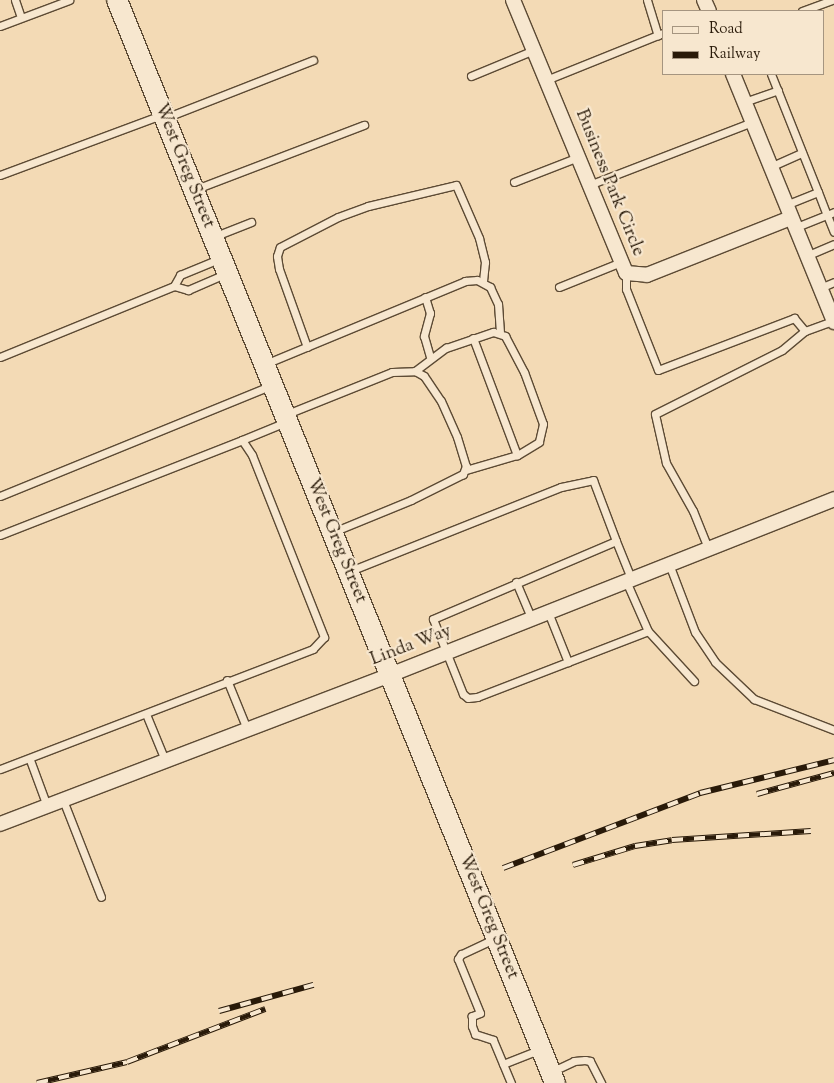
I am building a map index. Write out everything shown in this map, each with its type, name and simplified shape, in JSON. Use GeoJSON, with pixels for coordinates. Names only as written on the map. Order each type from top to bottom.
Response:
{"type":"FeatureCollection","features":[{"type":"Feature","properties":{"kind":"main road","name":"West Greg Street"},"geometry":{"type":"LineString","coordinates":[[117,0],[553,1078]]}},
{"type":"Feature","properties":{"kind":"street","name":"Business Park Circle"},"geometry":{"type":"LineString","coordinates":[[513,0],[623,268],[647,275],[790,217]]}},
{"type":"Feature","properties":{"kind":"street"},"geometry":{"type":"LineString","coordinates":[[733,75],[834,322]]}},
{"type":"Feature","properties":{"kind":"street","name":"Linda Way"},"geometry":{"type":"LineString","coordinates":[[0,824],[390,675],[834,499]]}},
{"type":"Feature","properties":{"kind":"lane"},"geometry":{"type":"LineString","coordinates":[[15,0],[21,17]]}},
{"type":"Feature","properties":{"kind":"lane"},"geometry":{"type":"LineString","coordinates":[[0,26],[69,0]]}},
{"type":"Feature","properties":{"kind":"lane"},"geometry":{"type":"LineString","coordinates":[[546,80],[660,34],[647,0]]}},
{"type":"Feature","properties":{"kind":"lane"},"geometry":{"type":"LineString","coordinates":[[805,10],[832,0]]}},
{"type":"Feature","properties":{"kind":"lane"},"geometry":{"type":"LineString","coordinates":[[471,76],[534,50]]}},
{"type":"Feature","properties":{"kind":"lane"},"geometry":{"type":"LineString","coordinates":[[0,175],[312,60]]}},
{"type":"Feature","properties":{"kind":"lane"},"geometry":{"type":"LineString","coordinates":[[771,75],[818,192],[831,213],[834,232]]}},
{"type":"Feature","properties":{"kind":"lane"},"geometry":{"type":"LineString","coordinates":[[744,102],[778,90]]}},
{"type":"Feature","properties":{"kind":"lane"},"geometry":{"type":"LineString","coordinates":[[589,185],[752,122]]}},
{"type":"Feature","properties":{"kind":"lane"},"geometry":{"type":"LineString","coordinates":[[194,190],[364,125]]}},
{"type":"Feature","properties":{"kind":"lane"},"geometry":{"type":"LineString","coordinates":[[770,167],[802,153]]}},
{"type":"Feature","properties":{"kind":"lane"},"geometry":{"type":"LineString","coordinates":[[514,182],[578,157]]}},
{"type":"Feature","properties":{"kind":"lane"},"geometry":{"type":"LineString","coordinates":[[306,347],[282,280],[277,256],[280,247],[338,217],[368,206],[456,185],[479,238],[485,262],[483,282],[498,304],[500,332],[524,372],[543,424],[539,442],[517,455],[466,470],[441,487],[333,532]]}},
{"type":"Feature","properties":{"kind":"lane"},"geometry":{"type":"LineString","coordinates":[[790,217],[818,192]]}},
{"type":"Feature","properties":{"kind":"lane"},"geometry":{"type":"LineString","coordinates":[[790,217],[831,213]]}},
{"type":"Feature","properties":{"kind":"lane"},"geometry":{"type":"LineString","coordinates":[[213,237],[250,222]]}},
{"type":"Feature","properties":{"kind":"lane"},"geometry":{"type":"LineString","coordinates":[[806,256],[834,244]]}},
{"type":"Feature","properties":{"kind":"lane"},"geometry":{"type":"LineString","coordinates":[[174,286],[180,275],[225,266]]}},
{"type":"Feature","properties":{"kind":"lane"},"geometry":{"type":"LineString","coordinates":[[0,357],[174,286],[188,290],[225,266]]}},
{"type":"Feature","properties":{"kind":"lane"},"geometry":{"type":"LineString","coordinates":[[559,287],[623,268],[626,289],[658,370],[794,318],[805,331]]}},
{"type":"Feature","properties":{"kind":"lane"},"geometry":{"type":"LineString","coordinates":[[265,364],[465,281],[483,282]]}},
{"type":"Feature","properties":{"kind":"lane"},"geometry":{"type":"LineString","coordinates":[[820,288],[834,282]]}},
{"type":"Feature","properties":{"kind":"lane"},"geometry":{"type":"LineString","coordinates":[[425,297],[430,313],[424,336],[430,357]]}},
{"type":"Feature","properties":{"kind":"lane"},"geometry":{"type":"LineString","coordinates":[[708,548],[693,511],[666,463],[655,414],[782,350],[805,331],[834,322]]}},
{"type":"Feature","properties":{"kind":"lane"},"geometry":{"type":"LineString","coordinates":[[415,371],[430,357],[473,338],[500,332]]}},
{"type":"Feature","properties":{"kind":"lane"},"geometry":{"type":"LineString","coordinates":[[473,338],[517,455]]}},
{"type":"Feature","properties":{"kind":"lane"},"geometry":{"type":"LineString","coordinates":[[0,535],[242,440],[286,418],[392,372],[415,371],[424,376],[441,401],[464,455],[466,470]]}},
{"type":"Feature","properties":{"kind":"lane"},"geometry":{"type":"LineString","coordinates":[[0,496],[273,385]]}},
{"type":"Feature","properties":{"kind":"lane"},"geometry":{"type":"LineString","coordinates":[[0,769],[30,760],[227,680],[313,649],[324,636],[252,455],[242,440]]}},
{"type":"Feature","properties":{"kind":"lane"},"geometry":{"type":"LineString","coordinates":[[348,571],[584,480],[593,480],[648,631],[694,681]]}},
{"type":"Feature","properties":{"kind":"lane"},"geometry":{"type":"LineString","coordinates":[[616,541],[433,619],[463,694],[468,698],[648,631]]}},
{"type":"Feature","properties":{"kind":"lane"},"geometry":{"type":"LineString","coordinates":[[669,563],[695,632],[715,662],[754,699],[834,730]]}},
{"type":"Feature","properties":{"kind":"lane"},"geometry":{"type":"LineString","coordinates":[[516,582],[531,618]]}},
{"type":"Feature","properties":{"kind":"lane"},"geometry":{"type":"LineString","coordinates":[[548,612],[568,662]]}},
{"type":"Feature","properties":{"kind":"lane"},"geometry":{"type":"LineString","coordinates":[[227,680],[247,729]]}},
{"type":"Feature","properties":{"kind":"lane"},"geometry":{"type":"LineString","coordinates":[[146,714],[165,760]]}},
{"type":"Feature","properties":{"kind":"lane"},"geometry":{"type":"LineString","coordinates":[[30,760],[47,806]]}},
{"type":"Feature","properties":{"kind":"lane"},"geometry":{"type":"LineString","coordinates":[[63,800],[101,898]]}},
{"type":"Feature","properties":{"kind":"lane"},"geometry":{"type":"LineString","coordinates":[[496,938],[461,954],[458,959],[480,1013],[472,1016],[472,1026],[475,1034],[493,1040],[511,1083]]}},
{"type":"Feature","properties":{"kind":"lane"},"geometry":{"type":"LineString","coordinates":[[503,1064],[541,1049]]}},
{"type":"Feature","properties":{"kind":"lane"},"geometry":{"type":"LineString","coordinates":[[553,1078],[574,1061],[585,1060],[590,1061],[601,1083]]}},
{"type":"Feature","properties":{"kind":"railway"},"geometry":{"type":"LineString","coordinates":[[503,868],[700,793],[834,760]]}},
{"type":"Feature","properties":{"kind":"railway"},"geometry":{"type":"LineString","coordinates":[[757,794],[834,773]]}},
{"type":"Feature","properties":{"kind":"railway"},"geometry":{"type":"LineString","coordinates":[[573,865],[635,846],[672,840],[811,831]]}},
{"type":"Feature","properties":{"kind":"railway"},"geometry":{"type":"LineString","coordinates":[[219,1011],[313,985]]}},
{"type":"Feature","properties":{"kind":"railway"},"geometry":{"type":"LineString","coordinates":[[37,1083],[127,1062],[265,1009]]}}]}
